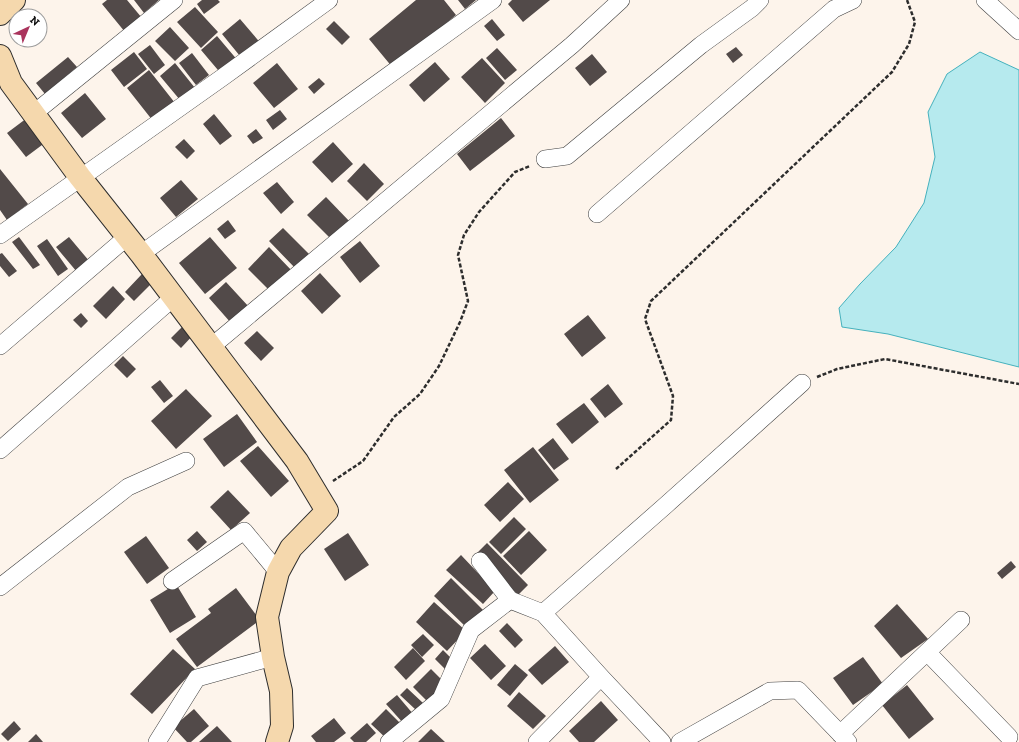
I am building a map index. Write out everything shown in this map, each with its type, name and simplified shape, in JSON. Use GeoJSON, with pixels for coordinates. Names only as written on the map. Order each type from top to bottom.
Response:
{"type":"FeatureCollection","features":[{"type":"Feature","properties":{"kind":"street"},"geometry":{"type":"LineString","coordinates":[[0,14],[14,0]]}},
{"type":"Feature","properties":{"kind":"street"},"geometry":{"type":"LineString","coordinates":[[33,114],[174,0]]}},
{"type":"Feature","properties":{"kind":"street"},"geometry":{"type":"LineString","coordinates":[[0,235],[329,0]]}},
{"type":"Feature","properties":{"kind":"street"},"geometry":{"type":"LineString","coordinates":[[141,254],[493,0]]}},
{"type":"Feature","properties":{"kind":"street"},"geometry":{"type":"LineString","coordinates":[[211,347],[572,45],[621,0]]}},
{"type":"Feature","properties":{"kind":"street"},"geometry":{"type":"LineString","coordinates":[[545,160],[567,156],[701,45],[752,8],[760,0]]}},
{"type":"Feature","properties":{"kind":"street"},"geometry":{"type":"LineString","coordinates":[[597,214],[834,9],[853,0]]}},
{"type":"Feature","properties":{"kind":"street"},"geometry":{"type":"LineString","coordinates":[[985,0],[1019,31]]}},
{"type":"Feature","properties":{"kind":"street"},"geometry":{"type":"LineString","coordinates":[[0,56],[6,88],[33,114],[211,347],[306,463],[316,492],[327,511],[291,548],[278,572],[267,617],[273,657],[281,691],[282,726],[277,742]]}},
{"type":"Feature","properties":{"kind":"street"},"geometry":{"type":"LineString","coordinates":[[0,346],[127,237]]}},
{"type":"Feature","properties":{"kind":"street"},"geometry":{"type":"LineString","coordinates":[[0,450],[174,297]]}},
{"type":"Feature","properties":{"kind":"street"},"geometry":{"type":"LineString","coordinates":[[543,613],[666,506],[802,383]]}},
{"type":"Feature","properties":{"kind":"street"},"geometry":{"type":"LineString","coordinates":[[0,587],[128,487],[186,461]]}},
{"type":"Feature","properties":{"kind":"street"},"geometry":{"type":"LineString","coordinates":[[172,581],[244,531],[278,572]]}},
{"type":"Feature","properties":{"kind":"street"},"geometry":{"type":"LineString","coordinates":[[480,561],[510,600],[543,613],[662,742]]}},
{"type":"Feature","properties":{"kind":"street"},"geometry":{"type":"LineString","coordinates":[[389,742],[442,699],[471,630],[510,600]]}},
{"type":"Feature","properties":{"kind":"street"},"geometry":{"type":"LineString","coordinates":[[680,742],[770,691],[798,690],[844,738],[927,652],[961,620]]}},
{"type":"Feature","properties":{"kind":"street"},"geometry":{"type":"LineString","coordinates":[[927,652],[1009,736]]}},
{"type":"Feature","properties":{"kind":"street"},"geometry":{"type":"LineString","coordinates":[[157,742],[197,678],[273,657]]}},
{"type":"Feature","properties":{"kind":"street"},"geometry":{"type":"LineString","coordinates":[[537,742],[601,677]]}},
{"type":"Feature","properties":{"kind":"path"},"geometry":{"type":"LineString","coordinates":[[616,469],[671,420],[673,396],[645,319],[651,301],[892,72],[909,44],[914,22],[907,0]]}},
{"type":"Feature","properties":{"kind":"path"},"geometry":{"type":"LineString","coordinates":[[316,492],[363,461],[394,418],[420,394],[439,366],[460,322],[468,300],[458,255],[464,235],[479,212],[515,172],[545,160]]}},
{"type":"Feature","properties":{"kind":"path"},"geometry":{"type":"LineString","coordinates":[[802,383],[837,369],[885,359],[1019,384]]}},
{"type":"Feature","properties":{"kind":"water"},"geometry":{"type":"Polygon","coordinates":[[[980,52],[1019,70],[1019,367],[888,334],[842,327],[839,308],[896,247],[924,203],[935,157],[928,112],[947,74],[980,52]]]}},
{"type":"Feature","properties":{"kind":"building"},"geometry":{"type":"Polygon","coordinates":[[[107,0],[127,0],[142,18],[125,32],[102,4],[107,0]]]}},
{"type":"Feature","properties":{"kind":"building"},"geometry":{"type":"Polygon","coordinates":[[[134,0],[159,0],[144,13],[134,0]]]}},
{"type":"Feature","properties":{"kind":"building"},"geometry":{"type":"Polygon","coordinates":[[[202,0],[218,0],[220,2],[204,14],[197,4],[202,0]]]}},
{"type":"Feature","properties":{"kind":"building"},"geometry":{"type":"Polygon","coordinates":[[[416,0],[444,0],[456,15],[393,68],[369,39],[416,0]]]}},
{"type":"Feature","properties":{"kind":"building"},"geometry":{"type":"Polygon","coordinates":[[[458,0],[476,0],[465,9],[458,0]]]}},
{"type":"Feature","properties":{"kind":"building"},"geometry":{"type":"Polygon","coordinates":[[[512,0],[550,0],[523,22],[508,4],[512,0]]]}},
{"type":"Feature","properties":{"kind":"building"},"geometry":{"type":"Polygon","coordinates":[[[195,7],[218,32],[201,48],[177,22],[195,7]]]}},
{"type":"Feature","properties":{"kind":"building"},"geometry":{"type":"Polygon","coordinates":[[[240,19],[263,46],[244,61],[222,34],[240,19]]]}},
{"type":"Feature","properties":{"kind":"building"},"geometry":{"type":"Polygon","coordinates":[[[492,19],[505,35],[497,41],[484,26],[492,19]]]}},
{"type":"Feature","properties":{"kind":"building"},"geometry":{"type":"Polygon","coordinates":[[[334,21],[350,37],[342,45],[326,29],[334,21]]]}},
{"type":"Feature","properties":{"kind":"building"},"geometry":{"type":"Polygon","coordinates":[[[170,27],[189,48],[175,61],[155,41],[170,27]]]}},
{"type":"Feature","properties":{"kind":"building"},"geometry":{"type":"Polygon","coordinates":[[[217,36],[239,62],[223,76],[201,50],[217,36]]]}},
{"type":"Feature","properties":{"kind":"building"},"geometry":{"type":"Polygon","coordinates":[[[150,45],[165,65],[154,74],[138,54],[150,45]]]}},
{"type":"Feature","properties":{"kind":"building"},"geometry":{"type":"Polygon","coordinates":[[[736,47],[743,55],[733,63],[726,54],[736,47]]]}},
{"type":"Feature","properties":{"kind":"building"},"geometry":{"type":"Polygon","coordinates":[[[497,48],[517,70],[505,80],[486,58],[497,48]]]}},
{"type":"Feature","properties":{"kind":"building"},"geometry":{"type":"Polygon","coordinates":[[[134,52],[147,69],[124,87],[111,70],[134,52]]]}},
{"type":"Feature","properties":{"kind":"building"},"geometry":{"type":"Polygon","coordinates":[[[192,53],[209,75],[196,85],[179,63],[192,53]]]}},
{"type":"Feature","properties":{"kind":"building"},"geometry":{"type":"Polygon","coordinates":[[[592,54],[607,72],[590,86],[575,68],[592,54]]]}},
{"type":"Feature","properties":{"kind":"building"},"geometry":{"type":"Polygon","coordinates":[[[68,57],[77,67],[45,94],[36,83],[68,57]]]}},
{"type":"Feature","properties":{"kind":"building"},"geometry":{"type":"Polygon","coordinates":[[[482,58],[505,83],[485,103],[461,77],[482,58]]]}},
{"type":"Feature","properties":{"kind":"building"},"geometry":{"type":"Polygon","coordinates":[[[435,62],[450,79],[424,102],[409,85],[435,62]]]}},
{"type":"Feature","properties":{"kind":"building"},"geometry":{"type":"Polygon","coordinates":[[[175,63],[195,88],[180,100],[160,76],[175,63]]]}},
{"type":"Feature","properties":{"kind":"building"},"geometry":{"type":"Polygon","coordinates":[[[277,63],[298,89],[274,108],[253,83],[277,63]]]}},
{"type":"Feature","properties":{"kind":"building"},"geometry":{"type":"Polygon","coordinates":[[[149,70],[175,103],[153,121],[127,88],[149,70]]]}},
{"type":"Feature","properties":{"kind":"building"},"geometry":{"type":"Polygon","coordinates":[[[319,78],[325,84],[314,94],[308,87],[319,78]]]}},
{"type":"Feature","properties":{"kind":"building"},"geometry":{"type":"Polygon","coordinates":[[[85,93],[106,119],[82,138],[61,113],[85,93]]]}},
{"type":"Feature","properties":{"kind":"building"},"geometry":{"type":"Polygon","coordinates":[[[280,110],[287,119],[273,130],[266,120],[280,110]]]}},
{"type":"Feature","properties":{"kind":"building"},"geometry":{"type":"Polygon","coordinates":[[[214,114],[232,136],[220,145],[203,124],[214,114]]]}},
{"type":"Feature","properties":{"kind":"building"},"geometry":{"type":"Polygon","coordinates":[[[27,118],[46,142],[26,157],[7,133],[27,118]]]}},
{"type":"Feature","properties":{"kind":"building"},"geometry":{"type":"Polygon","coordinates":[[[501,118],[515,136],[470,171],[457,154],[501,118]]]}},
{"type":"Feature","properties":{"kind":"building"},"geometry":{"type":"Polygon","coordinates":[[[256,129],[263,138],[253,144],[247,136],[256,129]]]}},
{"type":"Feature","properties":{"kind":"building"},"geometry":{"type":"Polygon","coordinates":[[[184,139],[195,151],[187,159],[175,147],[184,139]]]}},
{"type":"Feature","properties":{"kind":"building"},"geometry":{"type":"Polygon","coordinates":[[[333,142],[353,164],[332,183],[312,162],[333,142]]]}},
{"type":"Feature","properties":{"kind":"building"},"geometry":{"type":"Polygon","coordinates":[[[364,163],[384,184],[367,201],[347,181],[364,163]]]}},
{"type":"Feature","properties":{"kind":"building"},"geometry":{"type":"Polygon","coordinates":[[[0,169],[28,204],[7,220],[0,210],[0,169]]]}},
{"type":"Feature","properties":{"kind":"building"},"geometry":{"type":"Polygon","coordinates":[[[181,180],[198,199],[176,217],[160,198],[181,180]]]}},
{"type":"Feature","properties":{"kind":"building"},"geometry":{"type":"Polygon","coordinates":[[[277,182],[294,202],[281,214],[263,193],[277,182]]]}},
{"type":"Feature","properties":{"kind":"building"},"geometry":{"type":"Polygon","coordinates":[[[326,197],[351,223],[333,241],[307,215],[326,197]]]}},
{"type":"Feature","properties":{"kind":"building"},"geometry":{"type":"Polygon","coordinates":[[[228,220],[236,231],[225,239],[217,229],[228,220]]]}},
{"type":"Feature","properties":{"kind":"building"},"geometry":{"type":"Polygon","coordinates":[[[283,228],[310,255],[296,269],[269,241],[283,228]]]}},
{"type":"Feature","properties":{"kind":"building"},"geometry":{"type":"Polygon","coordinates":[[[19,237],[40,265],[33,269],[12,242],[19,237]]]}},
{"type":"Feature","properties":{"kind":"building"},"geometry":{"type":"Polygon","coordinates":[[[69,237],[90,262],[77,272],[56,247],[69,237]]]}},
{"type":"Feature","properties":{"kind":"building"},"geometry":{"type":"Polygon","coordinates":[[[210,237],[237,268],[205,294],[179,263],[210,237]]]}},
{"type":"Feature","properties":{"kind":"building"},"geometry":{"type":"Polygon","coordinates":[[[47,239],[68,269],[58,276],[37,246],[47,239]]]}},
{"type":"Feature","properties":{"kind":"building"},"geometry":{"type":"Polygon","coordinates":[[[360,241],[380,266],[360,283],[340,257],[360,241]]]}},
{"type":"Feature","properties":{"kind":"building"},"geometry":{"type":"Polygon","coordinates":[[[269,247],[294,273],[273,294],[248,269],[269,247]]]}},
{"type":"Feature","properties":{"kind":"building"},"geometry":{"type":"Polygon","coordinates":[[[2,253],[17,271],[9,277],[0,266],[0,254],[2,253]]]}},
{"type":"Feature","properties":{"kind":"building"},"geometry":{"type":"Polygon","coordinates":[[[320,273],[341,296],[322,314],[301,291],[320,273]]]}},
{"type":"Feature","properties":{"kind":"building"},"geometry":{"type":"Polygon","coordinates":[[[142,274],[152,283],[134,301],[125,292],[142,274]]]}},
{"type":"Feature","properties":{"kind":"building"},"geometry":{"type":"Polygon","coordinates":[[[226,282],[249,307],[231,323],[209,298],[226,282]]]}},
{"type":"Feature","properties":{"kind":"building"},"geometry":{"type":"Polygon","coordinates":[[[113,286],[125,299],[106,319],[93,306],[113,286]]]}},
{"type":"Feature","properties":{"kind":"building"},"geometry":{"type":"Polygon","coordinates":[[[81,313],[88,321],[81,328],[73,320],[81,313]]]}},
{"type":"Feature","properties":{"kind":"building"},"geometry":{"type":"Polygon","coordinates":[[[588,315],[606,338],[582,357],[564,334],[588,315]]]}},
{"type":"Feature","properties":{"kind":"building"},"geometry":{"type":"Polygon","coordinates":[[[185,324],[195,333],[181,348],[171,338],[185,324]]]}},
{"type":"Feature","properties":{"kind":"building"},"geometry":{"type":"Polygon","coordinates":[[[257,331],[274,348],[261,361],[244,343],[257,331]]]}},
{"type":"Feature","properties":{"kind":"building"},"geometry":{"type":"Polygon","coordinates":[[[123,356],[136,369],[127,378],[114,365],[123,356]]]}},
{"type":"Feature","properties":{"kind":"building"},"geometry":{"type":"Polygon","coordinates":[[[160,380],[173,396],[164,403],[151,387],[160,380]]]}},
{"type":"Feature","properties":{"kind":"building"},"geometry":{"type":"Polygon","coordinates":[[[608,384],[623,404],[605,418],[590,399],[608,384]]]}},
{"type":"Feature","properties":{"kind":"building"},"geometry":{"type":"Polygon","coordinates":[[[186,389],[212,416],[176,449],[151,421],[186,389]]]}},
{"type":"Feature","properties":{"kind":"building"},"geometry":{"type":"Polygon","coordinates":[[[584,403],[599,422],[572,444],[556,424],[584,403]]]}},
{"type":"Feature","properties":{"kind":"building"},"geometry":{"type":"Polygon","coordinates":[[[237,414],[257,442],[224,467],[203,439],[237,414]]]}},
{"type":"Feature","properties":{"kind":"building"},"geometry":{"type":"Polygon","coordinates":[[[553,438],[569,459],[554,470],[538,450],[553,438]]]}},
{"type":"Feature","properties":{"kind":"building"},"geometry":{"type":"Polygon","coordinates":[[[258,446],[289,481],[271,497],[240,461],[258,446]]]}},
{"type":"Feature","properties":{"kind":"building"},"geometry":{"type":"Polygon","coordinates":[[[533,447],[559,480],[530,503],[504,470],[533,447]]]}},
{"type":"Feature","properties":{"kind":"building"},"geometry":{"type":"Polygon","coordinates":[[[508,482],[524,499],[500,522],[484,505],[508,482]]]}},
{"type":"Feature","properties":{"kind":"building"},"geometry":{"type":"Polygon","coordinates":[[[228,490],[250,513],[231,530],[210,507],[228,490]]]}},
{"type":"Feature","properties":{"kind":"building"},"geometry":{"type":"Polygon","coordinates":[[[514,517],[526,529],[501,554],[489,542],[514,517]]]}},
{"type":"Feature","properties":{"kind":"building"},"geometry":{"type":"Polygon","coordinates":[[[197,531],[207,542],[197,551],[187,540],[197,531]]]}},
{"type":"Feature","properties":{"kind":"building"},"geometry":{"type":"Polygon","coordinates":[[[529,531],[547,550],[521,575],[503,556],[529,531]]]}},
{"type":"Feature","properties":{"kind":"building"},"geometry":{"type":"Polygon","coordinates":[[[348,533],[369,565],[345,581],[324,549],[348,533]]]}},
{"type":"Feature","properties":{"kind":"building"},"geometry":{"type":"Polygon","coordinates":[[[146,536],[169,568],[147,584],[124,552],[146,536]]]}},
{"type":"Feature","properties":{"kind":"building"},"geometry":{"type":"Polygon","coordinates":[[[487,543],[528,585],[518,595],[477,553],[487,543]]]}},
{"type":"Feature","properties":{"kind":"building"},"geometry":{"type":"Polygon","coordinates":[[[461,555],[495,591],[483,604],[446,570],[461,555]]]}},
{"type":"Feature","properties":{"kind":"building"},"geometry":{"type":"Polygon","coordinates":[[[1011,561],[1016,567],[1002,579],[997,573],[1011,561]]]}},
{"type":"Feature","properties":{"kind":"building"},"geometry":{"type":"Polygon","coordinates":[[[451,578],[483,610],[466,627],[434,596],[451,578]]]}},
{"type":"Feature","properties":{"kind":"building"},"geometry":{"type":"Polygon","coordinates":[[[176,584],[196,617],[170,633],[150,600],[176,584]]]}},
{"type":"Feature","properties":{"kind":"building"},"geometry":{"type":"Polygon","coordinates":[[[236,588],[260,620],[197,667],[176,639],[211,613],[208,609],[236,588]]]}},
{"type":"Feature","properties":{"kind":"building"},"geometry":{"type":"Polygon","coordinates":[[[434,602],[466,631],[447,651],[416,622],[434,602]]]}},
{"type":"Feature","properties":{"kind":"building"},"geometry":{"type":"Polygon","coordinates":[[[897,604],[928,639],[901,658],[874,626],[897,604]]]}},
{"type":"Feature","properties":{"kind":"building"},"geometry":{"type":"Polygon","coordinates":[[[507,623],[523,640],[515,648],[499,631],[507,623]]]}},
{"type":"Feature","properties":{"kind":"building"},"geometry":{"type":"Polygon","coordinates":[[[423,634],[434,645],[422,657],[411,645],[423,634]]]}},
{"type":"Feature","properties":{"kind":"building"},"geometry":{"type":"Polygon","coordinates":[[[485,644],[506,666],[491,680],[470,658],[485,644]]]}},
{"type":"Feature","properties":{"kind":"building"},"geometry":{"type":"Polygon","coordinates":[[[555,646],[569,662],[542,685],[528,670],[555,646]]]}},
{"type":"Feature","properties":{"kind":"building"},"geometry":{"type":"Polygon","coordinates":[[[413,648],[425,661],[406,680],[394,667],[413,648]]]}},
{"type":"Feature","properties":{"kind":"building"},"geometry":{"type":"Polygon","coordinates":[[[173,649],[195,669],[152,714],[130,694],[173,649]]]}},
{"type":"Feature","properties":{"kind":"building"},"geometry":{"type":"Polygon","coordinates":[[[443,650],[454,661],[446,670],[435,659],[443,650]]]}},
{"type":"Feature","properties":{"kind":"building"},"geometry":{"type":"Polygon","coordinates":[[[863,657],[883,684],[853,705],[833,678],[863,657]]]}},
{"type":"Feature","properties":{"kind":"building"},"geometry":{"type":"Polygon","coordinates":[[[515,664],[528,675],[510,696],[497,685],[515,664]]]}},
{"type":"Feature","properties":{"kind":"building"},"geometry":{"type":"Polygon","coordinates":[[[431,669],[445,683],[427,701],[413,687],[431,669]]]}},
{"type":"Feature","properties":{"kind":"building"},"geometry":{"type":"Polygon","coordinates":[[[907,685],[934,719],[909,739],[882,705],[907,685]]]}},
{"type":"Feature","properties":{"kind":"building"},"geometry":{"type":"Polygon","coordinates":[[[407,688],[423,703],[416,710],[400,695],[407,688]]]}},
{"type":"Feature","properties":{"kind":"building"},"geometry":{"type":"Polygon","coordinates":[[[519,692],[546,716],[533,729],[507,706],[519,692]]]}},
{"type":"Feature","properties":{"kind":"building"},"geometry":{"type":"Polygon","coordinates":[[[397,695],[414,715],[404,724],[386,704],[397,695]]]}},
{"type":"Feature","properties":{"kind":"building"},"geometry":{"type":"Polygon","coordinates":[[[601,701],[618,720],[594,742],[579,742],[569,731],[601,701]]]}},
{"type":"Feature","properties":{"kind":"building"},"geometry":{"type":"Polygon","coordinates":[[[194,709],[209,726],[191,742],[187,742],[173,727],[194,709]]]}},
{"type":"Feature","properties":{"kind":"building"},"geometry":{"type":"Polygon","coordinates":[[[386,709],[403,726],[389,741],[371,724],[386,709]]]}},
{"type":"Feature","properties":{"kind":"building"},"geometry":{"type":"Polygon","coordinates":[[[334,718],[346,733],[334,742],[316,742],[311,736],[334,718]]]}},
{"type":"Feature","properties":{"kind":"building"},"geometry":{"type":"Polygon","coordinates":[[[14,721],[21,729],[8,741],[1,734],[14,721]]]}},
{"type":"Feature","properties":{"kind":"building"},"geometry":{"type":"Polygon","coordinates":[[[367,723],[376,733],[366,742],[354,742],[350,738],[367,723]]]}},
{"type":"Feature","properties":{"kind":"building"},"geometry":{"type":"Polygon","coordinates":[[[217,726],[232,742],[199,742],[217,726]]]}},
{"type":"Feature","properties":{"kind":"building"},"geometry":{"type":"Polygon","coordinates":[[[431,729],[445,742],[418,742],[431,729]]]}},
{"type":"Feature","properties":{"kind":"building"},"geometry":{"type":"Polygon","coordinates":[[[36,734],[43,742],[28,742],[36,734]]]}}]}
